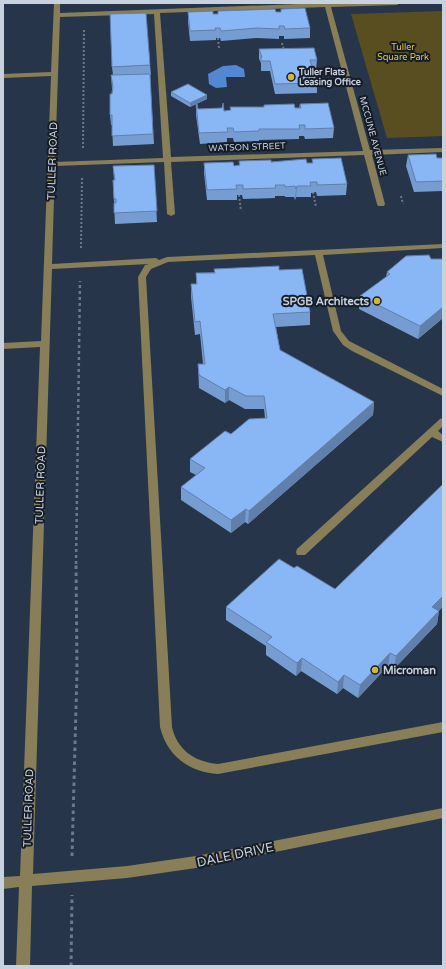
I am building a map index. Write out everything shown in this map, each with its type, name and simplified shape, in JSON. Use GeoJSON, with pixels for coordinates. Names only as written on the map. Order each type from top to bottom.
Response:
{"type":"FeatureCollection","features":[{"type":"Feature","properties":{"kind":"street","name":"TULLER ROAD"},"geometry":{"type":"LineString","coordinates":[[23,966],[49,267],[57,3]]}},
{"type":"Feature","properties":{"kind":"street"},"geometry":{"type":"LineString","coordinates":[[56,15],[328,4],[397,3]]}},
{"type":"Feature","properties":{"kind":"street","name":"MCCUNE AVENUE"},"geometry":{"type":"LineString","coordinates":[[328,4],[382,204]]}},
{"type":"Feature","properties":{"kind":"street"},"geometry":{"type":"LineString","coordinates":[[157,11],[171,214]]}},
{"type":"Feature","properties":{"kind":"street"},"geometry":{"type":"LineString","coordinates":[[3,76],[55,74]]}},
{"type":"Feature","properties":{"kind":"street","name":"WATSON STREET"},"geometry":{"type":"LineString","coordinates":[[52,164],[443,150]]}},
{"type":"Feature","properties":{"kind":"street"},"geometry":{"type":"LineString","coordinates":[[49,267],[443,246]]}},
{"type":"Feature","properties":{"kind":"street"},"geometry":{"type":"LineString","coordinates":[[318,252],[334,322],[342,339],[355,349],[443,393]]}},
{"type":"Feature","properties":{"kind":"street"},"geometry":{"type":"LineString","coordinates":[[162,261],[148,267],[142,277],[166,727],[172,743],[186,760],[209,769],[218,769],[443,727]]}},
{"type":"Feature","properties":{"kind":"street"},"geometry":{"type":"LineString","coordinates":[[3,346],[46,344]]}},
{"type":"Feature","properties":{"kind":"street"},"geometry":{"type":"LineString","coordinates":[[301,552],[433,432],[443,421]]}},
{"type":"Feature","properties":{"kind":"street"},"geometry":{"type":"LineString","coordinates":[[433,432],[443,439]]}},
{"type":"Feature","properties":{"kind":"street","name":"DALE DRIVE"},"geometry":{"type":"LineString","coordinates":[[3,883],[127,872],[196,862],[443,813]]}},
{"type":"Feature","properties":{"kind":"path"},"geometry":{"type":"LineString","coordinates":[[83,145],[84,24]]}},
{"type":"Feature","properties":{"kind":"path"},"geometry":{"type":"LineString","coordinates":[[218,38],[219,48]]}},
{"type":"Feature","properties":{"kind":"path"},"geometry":{"type":"LineString","coordinates":[[282,43],[284,50]]}},
{"type":"Feature","properties":{"kind":"path"},"geometry":{"type":"LineString","coordinates":[[71,966],[77,671],[76,498],[78,327],[81,265],[82,178]]}},
{"type":"Feature","properties":{"kind":"path"},"geometry":{"type":"LineString","coordinates":[[313,192],[316,207]]}},
{"type":"Feature","properties":{"kind":"path"},"geometry":{"type":"LineString","coordinates":[[239,195],[242,211]]}},
{"type":"Feature","properties":{"kind":"path"},"geometry":{"type":"LineString","coordinates":[[401,196],[403,204]]}},
{"type":"Feature","properties":{"kind":"green space","name":"Tuller Square Park"},"geometry":{"type":"Polygon","coordinates":[[[443,11],[443,136],[387,138],[351,14],[443,11]]]}},
{"type":"Feature","properties":{"kind":"water"},"geometry":{"type":"Polygon","coordinates":[[[236,65],[244,69],[245,77],[226,77],[227,87],[216,88],[209,84],[208,74],[223,66],[236,65]]]}},
{"type":"Feature","properties":{"kind":"building"},"geometry":{"type":"Polygon","coordinates":[[[305,8],[310,28],[285,29],[284,26],[279,26],[279,29],[257,28],[221,31],[220,28],[215,28],[216,30],[190,31],[188,12],[213,11],[213,14],[218,14],[218,11],[275,9],[276,12],[281,12],[281,9],[305,8]]]}},
{"type":"Feature","properties":{"kind":"building"},"geometry":{"type":"Polygon","coordinates":[[[146,13],[150,65],[112,67],[110,14],[146,13]]]}},
{"type":"Feature","properties":{"kind":"building","name":"Tuller Flats Leasing Office"},"geometry":{"type":"Polygon","coordinates":[[[314,48],[317,60],[310,60],[317,83],[275,84],[270,61],[261,61],[262,57],[259,49],[314,48]]]}},
{"type":"Feature","properties":{"kind":"building"},"geometry":{"type":"Polygon","coordinates":[[[150,74],[153,134],[112,136],[110,94],[112,94],[113,87],[111,75],[150,74]]]}},
{"type":"Feature","properties":{"kind":"building"},"geometry":{"type":"Polygon","coordinates":[[[188,84],[207,95],[190,103],[171,92],[188,84]]]}},
{"type":"Feature","properties":{"kind":"building"},"geometry":{"type":"Polygon","coordinates":[[[223,103],[224,111],[231,110],[230,107],[264,107],[264,105],[294,104],[295,108],[301,108],[300,104],[328,103],[334,128],[305,129],[305,125],[299,125],[300,129],[259,129],[259,131],[234,132],[233,128],[227,128],[228,132],[199,133],[196,104],[198,109],[222,108],[223,103]]]}},
{"type":"Feature","properties":{"kind":"building"},"geometry":{"type":"Polygon","coordinates":[[[436,154],[437,158],[443,158],[443,181],[416,182],[408,155],[436,154]]]}},
{"type":"Feature","properties":{"kind":"building"},"geometry":{"type":"Polygon","coordinates":[[[341,158],[347,184],[317,185],[317,182],[310,182],[311,186],[297,186],[296,189],[295,186],[285,187],[285,185],[275,185],[276,188],[243,189],[243,185],[236,185],[237,189],[207,190],[204,163],[233,162],[234,166],[240,165],[239,161],[271,160],[271,162],[306,159],[307,163],[313,163],[312,159],[341,158]]]}},
{"type":"Feature","properties":{"kind":"building"},"geometry":{"type":"Polygon","coordinates":[[[154,165],[157,211],[114,213],[114,203],[116,203],[116,199],[114,199],[113,180],[115,180],[113,166],[154,165]]]}},
{"type":"Feature","properties":{"kind":"building"},"geometry":{"type":"Polygon","coordinates":[[[429,255],[431,259],[443,259],[443,307],[420,326],[360,296],[390,274],[387,272],[406,256],[429,255]]]}},
{"type":"Feature","properties":{"kind":"building"},"geometry":{"type":"Polygon","coordinates":[[[279,266],[279,270],[302,269],[310,312],[273,314],[280,350],[374,402],[249,511],[246,509],[231,520],[181,487],[205,468],[190,459],[225,431],[231,434],[249,419],[267,418],[264,396],[246,396],[229,387],[225,390],[199,375],[198,364],[205,364],[200,321],[195,322],[191,284],[197,284],[196,273],[215,273],[214,269],[279,266]]]}},
{"type":"Feature","properties":{"kind":"building"},"geometry":{"type":"Polygon","coordinates":[[[443,484],[443,596],[432,607],[439,611],[396,656],[390,653],[360,685],[344,675],[338,682],[302,658],[297,663],[266,642],[272,637],[226,607],[279,559],[294,568],[297,566],[335,589],[443,484]]]}},
{"type":"Feature","properties":{"kind":"place","name":"Tuller Flats Leasing Office"},"geometry":{"type":"Point","coordinates":[291,77]}},
{"type":"Feature","properties":{"kind":"place","name":"SPGB Architects"},"geometry":{"type":"Point","coordinates":[377,301]}},
{"type":"Feature","properties":{"kind":"place","name":"Microman"},"geometry":{"type":"Point","coordinates":[375,670]}}]}
